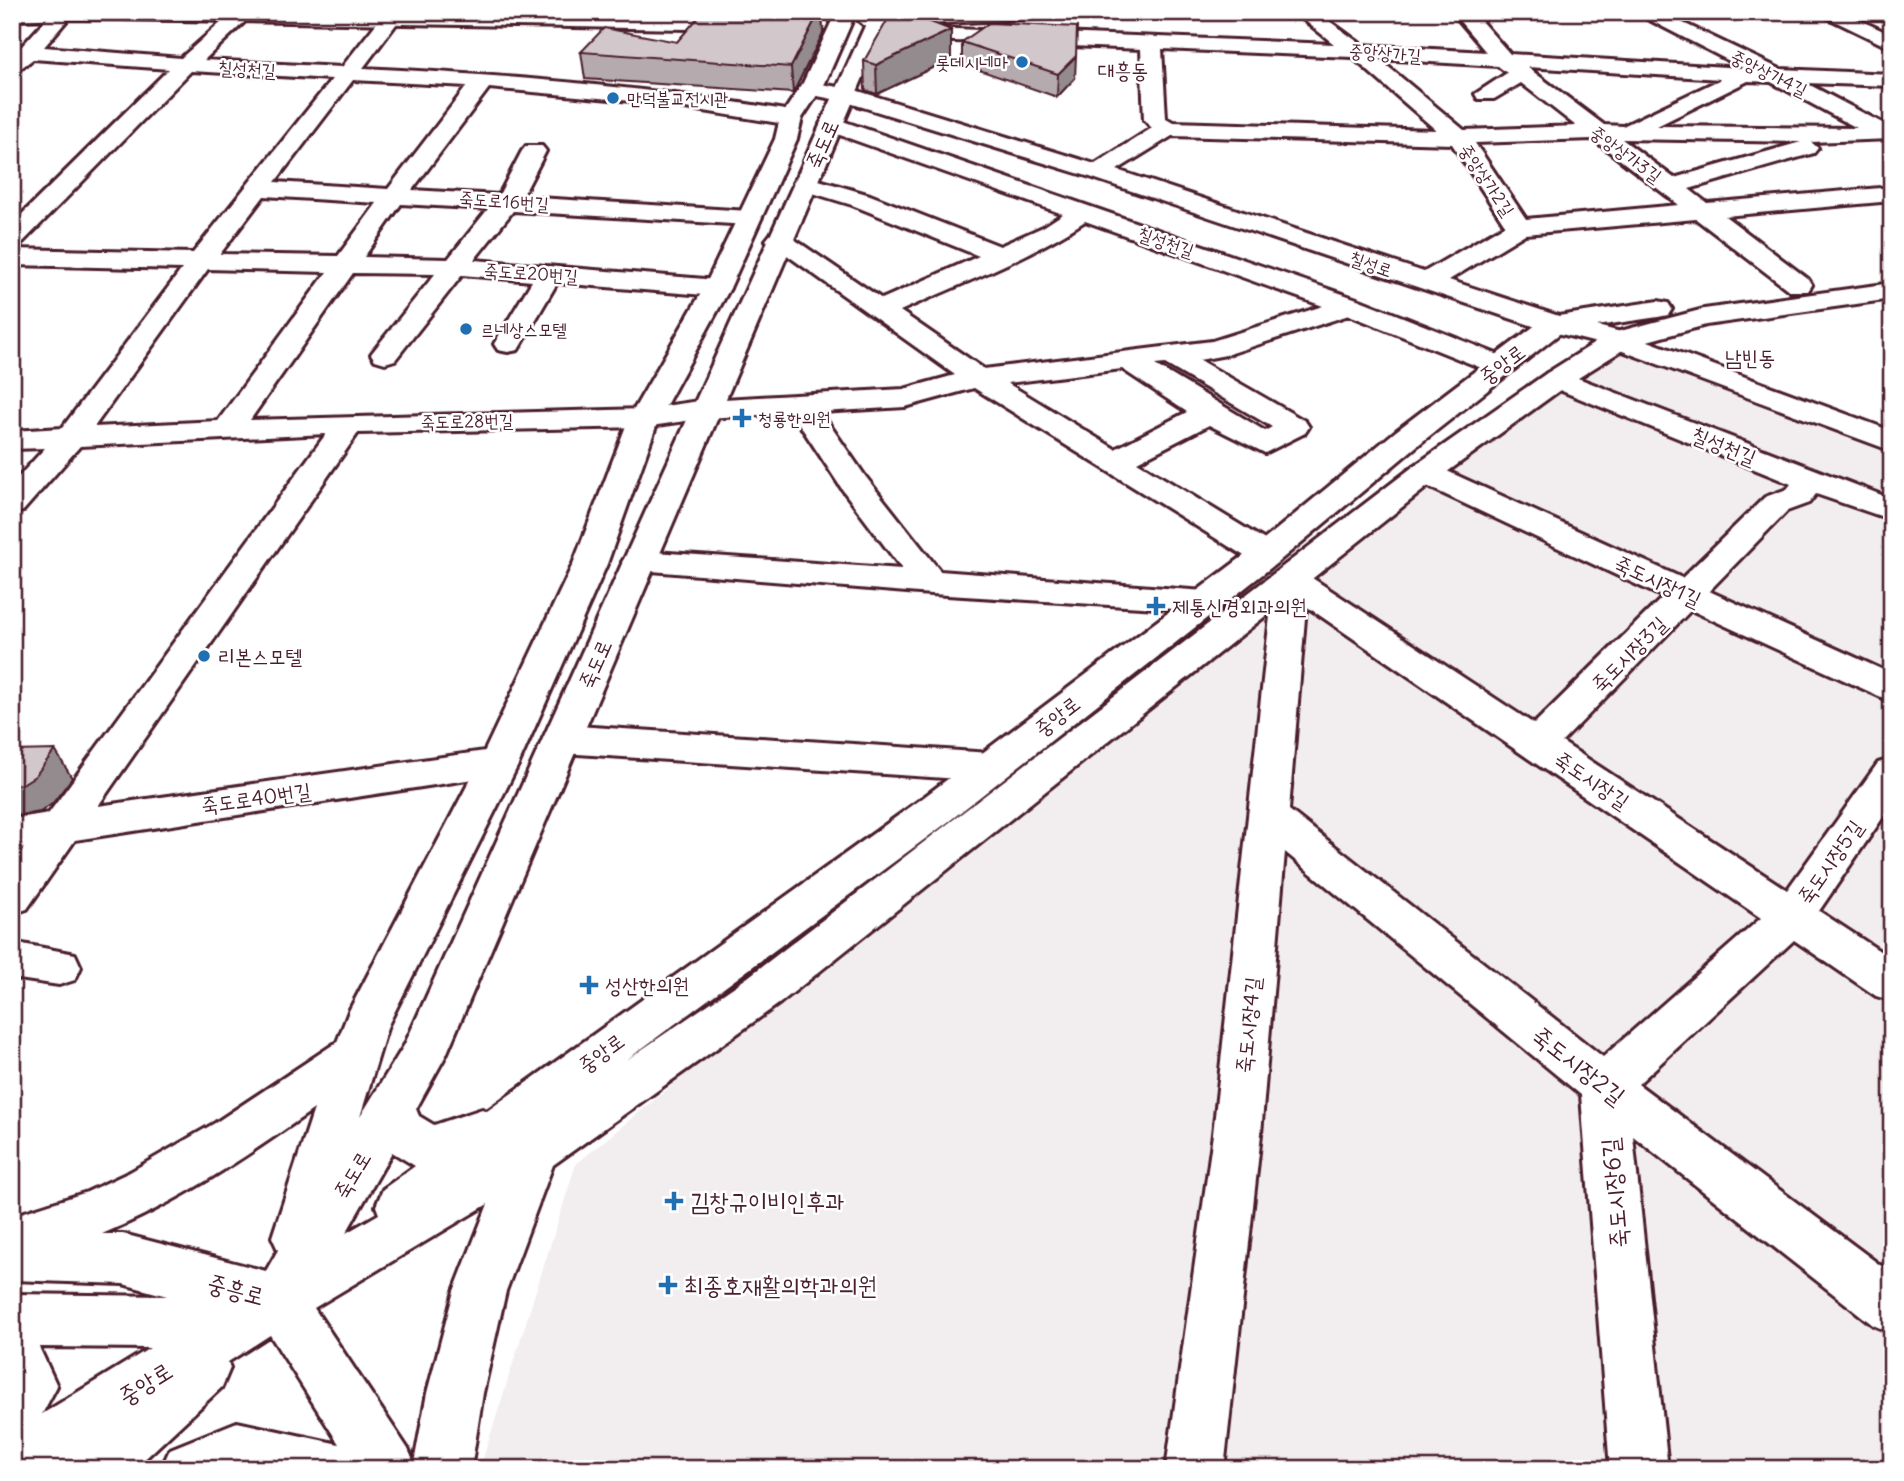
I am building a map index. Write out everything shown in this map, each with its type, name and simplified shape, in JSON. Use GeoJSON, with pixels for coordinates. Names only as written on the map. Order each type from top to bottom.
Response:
{"type":"FeatureCollection","features":[{"type":"Feature","properties":{"kind":"street"},"geometry":{"type":"LineString","coordinates":[[18,56],[64,12]]}},
{"type":"Feature","properties":{"kind":"street"},"geometry":{"type":"LineString","coordinates":[[12,15],[64,12],[244,13],[709,26],[762,24]]}},
{"type":"Feature","properties":{"kind":"street"},"geometry":{"type":"LineString","coordinates":[[816,22],[845,16],[1045,12]]}},
{"type":"Feature","properties":{"kind":"street","name":"중앙상가2길"},"geometry":{"type":"LineString","coordinates":[[1304,12],[1357,51],[1458,137],[1519,228],[1426,282]]}},
{"type":"Feature","properties":{"kind":"street","name":"중앙상가3길"},"geometry":{"type":"LineString","coordinates":[[1462,12],[1513,67],[1595,132],[1707,212],[1799,285]]}},
{"type":"Feature","properties":{"kind":"street","name":"중앙상가4길"},"geometry":{"type":"LineString","coordinates":[[1644,12],[1888,133]]}},
{"type":"Feature","properties":{"kind":"street"},"geometry":{"type":"LineString","coordinates":[[1826,12],[1882,33],[1892,43]]}},
{"type":"Feature","properties":{"kind":"street"},"geometry":{"type":"LineString","coordinates":[[12,239],[184,66],[244,13]]}},
{"type":"Feature","properties":{"kind":"street","name":"죽도로"},"geometry":{"type":"LineString","coordinates":[[278,1300],[365,1025],[499,763],[590,565],[644,418],[717,288],[786,139],[791,118],[810,88],[845,16]]}},
{"type":"Feature","properties":{"kind":"street","name":"중앙상가길"},"geometry":{"type":"LineString","coordinates":[[881,17],[930,34],[1357,51],[1513,67],[1892,80]]}},
{"type":"Feature","properties":{"kind":"street","name":"죽도로"},"geometry":{"type":"LineString","coordinates":[[278,1300],[423,1055],[804,183],[881,17]]}},
{"type":"Feature","properties":{"kind":"street"},"geometry":{"type":"LineString","coordinates":[[12,504],[72,436],[200,261],[390,19]]}},
{"type":"Feature","properties":{"kind":"street"},"geometry":{"type":"LineString","coordinates":[[1151,42],[1156,120],[1167,130]]}},
{"type":"Feature","properties":{"kind":"street","name":"칠성천길"},"geometry":{"type":"LineString","coordinates":[[18,56],[482,82],[727,106],[791,118]]}},
{"type":"Feature","properties":{"kind":"street"},"geometry":{"type":"LineString","coordinates":[[1486,94],[1513,67]]}},
{"type":"Feature","properties":{"kind":"street"},"geometry":{"type":"LineString","coordinates":[[1626,132],[1738,79],[1742,74]]}},
{"type":"Feature","properties":{"kind":"street"},"geometry":{"type":"LineString","coordinates":[[228,429],[396,194],[482,82]]}},
{"type":"Feature","properties":{"kind":"street","name":"칠성로"},"geometry":{"type":"LineString","coordinates":[[810,88],[847,95],[1098,172],[1555,324],[1619,340],[1892,442]]}},
{"type":"Feature","properties":{"kind":"street","name":"칠성천길"},"geometry":{"type":"LineString","coordinates":[[831,124],[1350,306],[1499,365]]}},
{"type":"Feature","properties":{"kind":"street"},"geometry":{"type":"LineString","coordinates":[[1098,172],[1167,130],[1458,137],[1595,132],[1845,136],[1888,133]]}},
{"type":"Feature","properties":{"kind":"street"},"geometry":{"type":"LineString","coordinates":[[1671,187],[1845,136]]}},
{"type":"Feature","properties":{"kind":"street"},"geometry":{"type":"LineString","coordinates":[[385,354],[508,201],[534,151]]}},
{"type":"Feature","properties":{"kind":"street"},"geometry":{"type":"LineString","coordinates":[[804,183],[861,200],[1003,256]]}},
{"type":"Feature","properties":{"kind":"street","name":"죽도로16번길"},"geometry":{"type":"LineString","coordinates":[[258,188],[396,194],[750,218]]}},
{"type":"Feature","properties":{"kind":"street"},"geometry":{"type":"LineString","coordinates":[[1519,228],[1892,194]]}},
{"type":"Feature","properties":{"kind":"street"},"geometry":{"type":"LineString","coordinates":[[880,310],[1003,256],[1052,232],[1082,212]]}},
{"type":"Feature","properties":{"kind":"street","name":"죽도시장길"},"geometry":{"type":"LineString","coordinates":[[779,240],[978,378],[1279,567],[1892,983]]}},
{"type":"Feature","properties":{"kind":"street","name":"죽도로20번길"},"geometry":{"type":"LineString","coordinates":[[12,257],[455,267],[717,288]]}},
{"type":"Feature","properties":{"kind":"street"},"geometry":{"type":"LineString","coordinates":[[508,344],[549,274]]}},
{"type":"Feature","properties":{"kind":"street","name":"중앙로"},"geometry":{"type":"LineString","coordinates":[[12,1465],[278,1300],[522,1137],[764,990],[1279,567],[1499,365],[1555,324],[1799,285],[1890,288]]}},
{"type":"Feature","properties":{"kind":"street","name":"중앙로"},"geometry":{"type":"LineString","coordinates":[[522,1137],[1206,600],[1279,567],[1425,473],[1557,379],[1619,340],[1704,317],[1890,288]]}},
{"type":"Feature","properties":{"kind":"street","name":"죽도로28번길"},"geometry":{"type":"LineString","coordinates":[[12,440],[349,424],[644,418],[706,409],[905,398],[978,378],[1216,349],[1350,306]]}},
{"type":"Feature","properties":{"kind":"street"},"geometry":{"type":"LineString","coordinates":[[1129,361],[1209,413],[1265,444],[1294,427],[1170,355]]}},
{"type":"Feature","properties":{"kind":"street","name":"칠성천길"},"geometry":{"type":"LineString","coordinates":[[1557,379],[1811,481],[1892,510]]}},
{"type":"Feature","properties":{"kind":"street"},"geometry":{"type":"LineString","coordinates":[[801,404],[853,482],[931,583]]}},
{"type":"Feature","properties":{"kind":"street"},"geometry":{"type":"LineString","coordinates":[[1113,462],[1209,413]]}},
{"type":"Feature","properties":{"kind":"street"},"geometry":{"type":"LineString","coordinates":[[12,897],[349,424]]}},
{"type":"Feature","properties":{"kind":"street","name":"죽도시장1길"},"geometry":{"type":"LineString","coordinates":[[1425,473],[1892,689]]}},
{"type":"Feature","properties":{"kind":"street","name":"죽도시장3길"},"geometry":{"type":"LineString","coordinates":[[1538,744],[1778,502],[1798,496],[1811,481]]}},
{"type":"Feature","properties":{"kind":"street"},"geometry":{"type":"LineString","coordinates":[[639,562],[1206,600]]}},
{"type":"Feature","properties":{"kind":"street","name":"죽도시장4길"},"geometry":{"type":"LineString","coordinates":[[1195,1469],[1237,1134],[1270,817],[1279,567]]}},
{"type":"Feature","properties":{"kind":"street"},"geometry":{"type":"LineString","coordinates":[[562,739],[991,767]]}},
{"type":"Feature","properties":{"kind":"street","name":"죽도로40번길"},"geometry":{"type":"LineString","coordinates":[[12,834],[499,763]]}},
{"type":"Feature","properties":{"kind":"street","name":"죽도시장5길"},"geometry":{"type":"LineString","coordinates":[[1792,916],[1892,773]]}},
{"type":"Feature","properties":{"kind":"street","name":"죽도시장2길"},"geometry":{"type":"LineString","coordinates":[[1270,817],[1604,1085],[1892,1307]]}},
{"type":"Feature","properties":{"kind":"street"},"geometry":{"type":"LineString","coordinates":[[1604,1085],[1792,916]]}},
{"type":"Feature","properties":{"kind":"street"},"geometry":{"type":"LineString","coordinates":[[12,960],[59,967]]}},
{"type":"Feature","properties":{"kind":"street"},"geometry":{"type":"LineString","coordinates":[[12,1240],[61,1228],[156,1184],[252,1125],[353,1056]]}},
{"type":"Feature","properties":{"kind":"street","name":"죽도시장6길"},"geometry":{"type":"LineString","coordinates":[[1604,1085],[1639,1469]]}},
{"type":"Feature","properties":{"kind":"street"},"geometry":{"type":"LineString","coordinates":[[392,1108],[401,1131],[429,1149],[522,1137],[455,1394],[442,1469]]}},
{"type":"Feature","properties":{"kind":"street","name":"중흥로"},"geometry":{"type":"LineString","coordinates":[[12,1255],[122,1259],[278,1300]]}},
{"type":"Feature","properties":{"kind":"street"},"geometry":{"type":"LineString","coordinates":[[278,1300],[388,1469]]}},
{"type":"Feature","properties":{"kind":"street","name":"중앙로"},"geometry":{"type":"LineString","coordinates":[[91,1469],[278,1300]]}},
{"type":"Feature","properties":{"kind":"street","name":"중흥로"},"geometry":{"type":"LineString","coordinates":[[12,1320],[167,1322],[278,1300]]}},
{"type":"Feature","properties":{"kind":"street"},"geometry":{"type":"LineString","coordinates":[[12,1349],[29,1386],[12,1408]]}},
{"type":"Feature","properties":{"kind":"street"},"geometry":{"type":"LineString","coordinates":[[190,1469],[237,1450],[330,1469]]}},
{"type":"Feature","properties":{"kind":"shaded area"},"geometry":{"type":"Polygon","coordinates":[[[1622,349],[1892,454],[1892,1469],[484,1469],[481,1465],[576,1164],[1272,593],[1425,473],[1622,349]]]}},
{"type":"Feature","properties":{"kind":"building"},"geometry":{"type":"Polygon","coordinates":[[[703,12],[819,12],[791,67],[581,52],[604,28],[677,42],[703,12]]]}},
{"type":"Feature","properties":{"kind":"building"},"geometry":{"type":"Polygon","coordinates":[[[892,12],[905,12],[951,30],[876,65],[864,61],[892,12]]]}},
{"type":"Feature","properties":{"kind":"building"},"geometry":{"type":"Polygon","coordinates":[[[989,23],[1077,27],[1076,56],[1058,74],[962,42],[989,23]]]}},
{"type":"Feature","properties":{"kind":"building"},"geometry":{"type":"Polygon","coordinates":[[[55,750],[35,776],[22,784],[12,785],[12,751],[55,750]]]}},
{"type":"Feature","properties":{"kind":"place","name":"롯데시네마"},"geometry":{"type":"Point","coordinates":[1022,62]}},
{"type":"Feature","properties":{"kind":"place","name":"만덕불교전시관"},"geometry":{"type":"Point","coordinates":[613,98]}},
{"type":"Feature","properties":{"kind":"place","name":"르네상스모텔"},"geometry":{"type":"Point","coordinates":[466,329]}},
{"type":"Feature","properties":{"kind":"place","name":"청룡한의원"},"geometry":{"type":"Point","coordinates":[742,418]}},
{"type":"Feature","properties":{"kind":"place","name":"제통신경외과의원"},"geometry":{"type":"Point","coordinates":[1156,606]}},
{"type":"Feature","properties":{"kind":"place","name":"리본스모텔"},"geometry":{"type":"Point","coordinates":[204,656]}},
{"type":"Feature","properties":{"kind":"place","name":"성산한의원"},"geometry":{"type":"Point","coordinates":[589,985]}},
{"type":"Feature","properties":{"kind":"place","name":"김창규이비인후과"},"geometry":{"type":"Point","coordinates":[674,1201]}},
{"type":"Feature","properties":{"kind":"place","name":"최종호재활의학과의원"},"geometry":{"type":"Point","coordinates":[668,1285]}},
{"type":"Feature","properties":{"kind":"district","name":"대흥동"},"geometry":{"type":"Point","coordinates":[1123,70]}},
{"type":"Feature","properties":{"kind":"district","name":"남빈동"},"geometry":{"type":"Point","coordinates":[1750,357]}}]}
